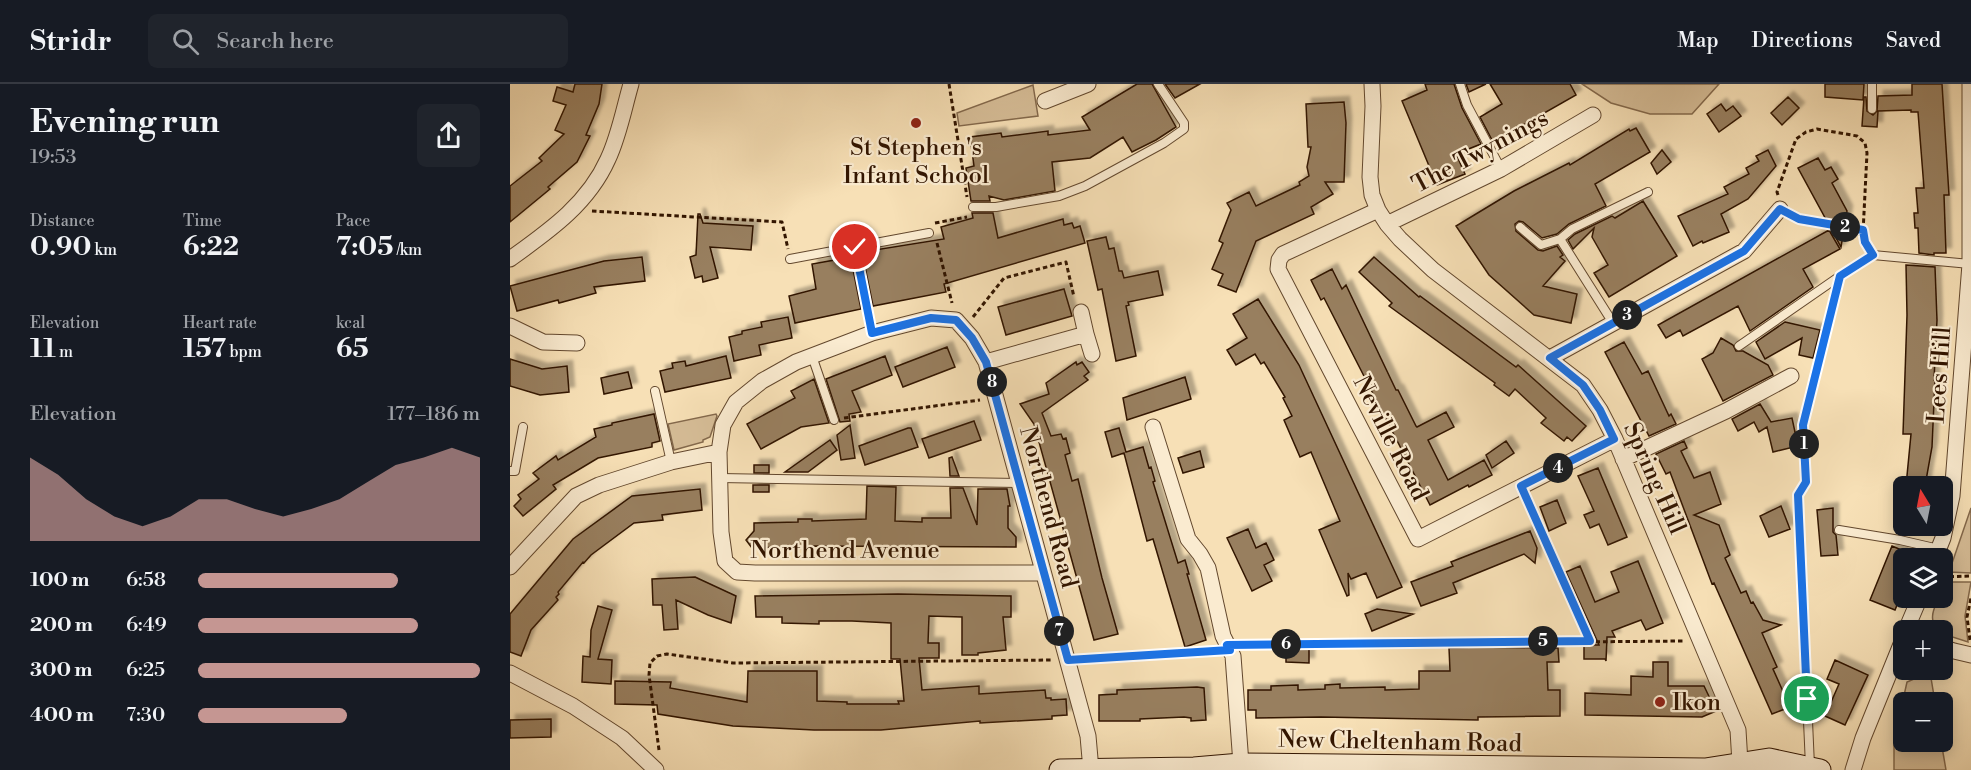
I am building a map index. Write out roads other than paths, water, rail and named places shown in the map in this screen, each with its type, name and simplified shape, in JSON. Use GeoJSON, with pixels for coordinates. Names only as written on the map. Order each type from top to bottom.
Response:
{"type":"FeatureCollection","features":[{"type":"Feature","properties":{"kind":"street"},"geometry":{"type":"LineString","coordinates":[[510,259],[550,231],[593,186],[609,158],[631,84]]}},
{"type":"Feature","properties":{"kind":"street"},"geometry":{"type":"LineString","coordinates":[[1045,102],[1088,84]]}},
{"type":"Feature","properties":{"kind":"street","name":"Spring Hill"},"geometry":{"type":"LineString","coordinates":[[1372,84],[1370,177],[1372,195],[1378,210],[1400,239],[1433,270],[1583,385],[1600,410],[1738,730],[1742,766]]}},
{"type":"Feature","properties":{"kind":"street","name":"Lees Hill"},"geometry":{"type":"LineString","coordinates":[[1939,548],[1952,496],[1970,284],[1970,84]]}},
{"type":"Feature","properties":{"kind":"street","name":"The Twynings"},"geometry":{"type":"LineString","coordinates":[[1387,224],[1501,169],[1593,116]]}},
{"type":"Feature","properties":{"kind":"street"},"geometry":{"type":"LineString","coordinates":[[1550,358],[1744,251],[1780,209]]}},
{"type":"Feature","properties":{"kind":"street","name":"Neville Road"},"geometry":{"type":"LineString","coordinates":[[1378,210],[1283,255],[1278,268],[1418,538],[1614,439]]}},
{"type":"Feature","properties":{"kind":"street"},"geometry":{"type":"LineString","coordinates":[[1081,312],[1092,354]]}},
{"type":"Feature","properties":{"kind":"street","name":"Northend Avenue"},"geometry":{"type":"LineString","coordinates":[[960,324],[931,318],[872,333],[796,362],[762,381],[736,402],[723,425],[719,452],[721,532],[725,561],[737,572],[755,573],[1043,573]]}},
{"type":"Feature","properties":{"kind":"street","name":"Northend Road"},"geometry":{"type":"LineString","coordinates":[[960,324],[972,338],[986,362],[1088,736],[1091,770]]}},
{"type":"Feature","properties":{"kind":"street"},"geometry":{"type":"LineString","coordinates":[[510,327],[543,342],[577,343]]}},
{"type":"Feature","properties":{"kind":"street"},"geometry":{"type":"LineString","coordinates":[[986,362],[1086,334]]}},
{"type":"Feature","properties":{"kind":"street"},"geometry":{"type":"LineString","coordinates":[[1623,459],[1726,411],[1791,376]]}},
{"type":"Feature","properties":{"kind":"street"},"geometry":{"type":"LineString","coordinates":[[1153,427],[1188,539],[1208,568],[1223,636],[1233,656],[1241,764]]}},
{"type":"Feature","properties":{"kind":"street"},"geometry":{"type":"LineString","coordinates":[[510,567],[576,496],[599,485],[671,462],[719,452]]}},
{"type":"Feature","properties":{"kind":"street"},"geometry":{"type":"LineString","coordinates":[[1953,650],[1971,655]]}},
{"type":"Feature","properties":{"kind":"street"},"geometry":{"type":"LineString","coordinates":[[1853,770],[1863,738],[1893,664]]}},
{"type":"Feature","properties":{"kind":"street"},"geometry":{"type":"LineString","coordinates":[[510,673],[573,706],[658,764]]}},
{"type":"Feature","properties":{"kind":"street","name":"New Cheltenham Road"},"geometry":{"type":"LineString","coordinates":[[1060,770],[1194,768],[1241,764],[1500,769],[1706,769],[1742,766],[1769,759],[1815,769]]}},
{"type":"Feature","properties":{"kind":"lane"},"geometry":{"type":"LineString","coordinates":[[971,206],[996,207],[1059,196],[1085,186],[1184,129],[1184,123],[1158,84]]}},
{"type":"Feature","properties":{"kind":"lane"},"geometry":{"type":"LineString","coordinates":[[1460,84],[1467,105],[1501,169]]}},
{"type":"Feature","properties":{"kind":"lane"},"geometry":{"type":"LineString","coordinates":[[1872,84],[1872,109]]}},
{"type":"Feature","properties":{"kind":"lane"},"geometry":{"type":"LineString","coordinates":[[1520,227],[1541,244],[1560,239],[1572,230],[1648,192]]}},
{"type":"Feature","properties":{"kind":"lane"},"geometry":{"type":"LineString","coordinates":[[790,260],[932,234]]}},
{"type":"Feature","properties":{"kind":"lane"},"geometry":{"type":"LineString","coordinates":[[1560,239],[1613,323]]}},
{"type":"Feature","properties":{"kind":"lane"},"geometry":{"type":"LineString","coordinates":[[855,247],[872,333]]}},
{"type":"Feature","properties":{"kind":"lane"},"geometry":{"type":"LineString","coordinates":[[1739,345],[1873,255],[1970,264]]}},
{"type":"Feature","properties":{"kind":"lane"},"geometry":{"type":"LineString","coordinates":[[1815,769],[1798,495],[1806,482],[1803,425],[1840,276]]}},
{"type":"Feature","properties":{"kind":"lane"},"geometry":{"type":"LineString","coordinates":[[812,356],[834,420]]}},
{"type":"Feature","properties":{"kind":"lane"},"geometry":{"type":"LineString","coordinates":[[655,391],[671,462]]}},
{"type":"Feature","properties":{"kind":"lane"},"geometry":{"type":"LineString","coordinates":[[510,471],[515,471],[523,427]]}},
{"type":"Feature","properties":{"kind":"lane"},"geometry":{"type":"LineString","coordinates":[[720,478],[1019,483]]}},
{"type":"Feature","properties":{"kind":"lane"},"geometry":{"type":"LineString","coordinates":[[1839,530],[1900,540],[1921,548]]}},
{"type":"Feature","properties":{"kind":"lane"},"geometry":{"type":"LineString","coordinates":[[1068,660],[1228,647]]}},
{"type":"Feature","properties":{"kind":"place","name":"St Stephen's Infant School"},"geometry":{"type":"Point","coordinates":[916,123]}},
{"type":"Feature","properties":{"kind":"place","name":"Ikon"},"geometry":{"type":"Point","coordinates":[1660,702]}}]}
